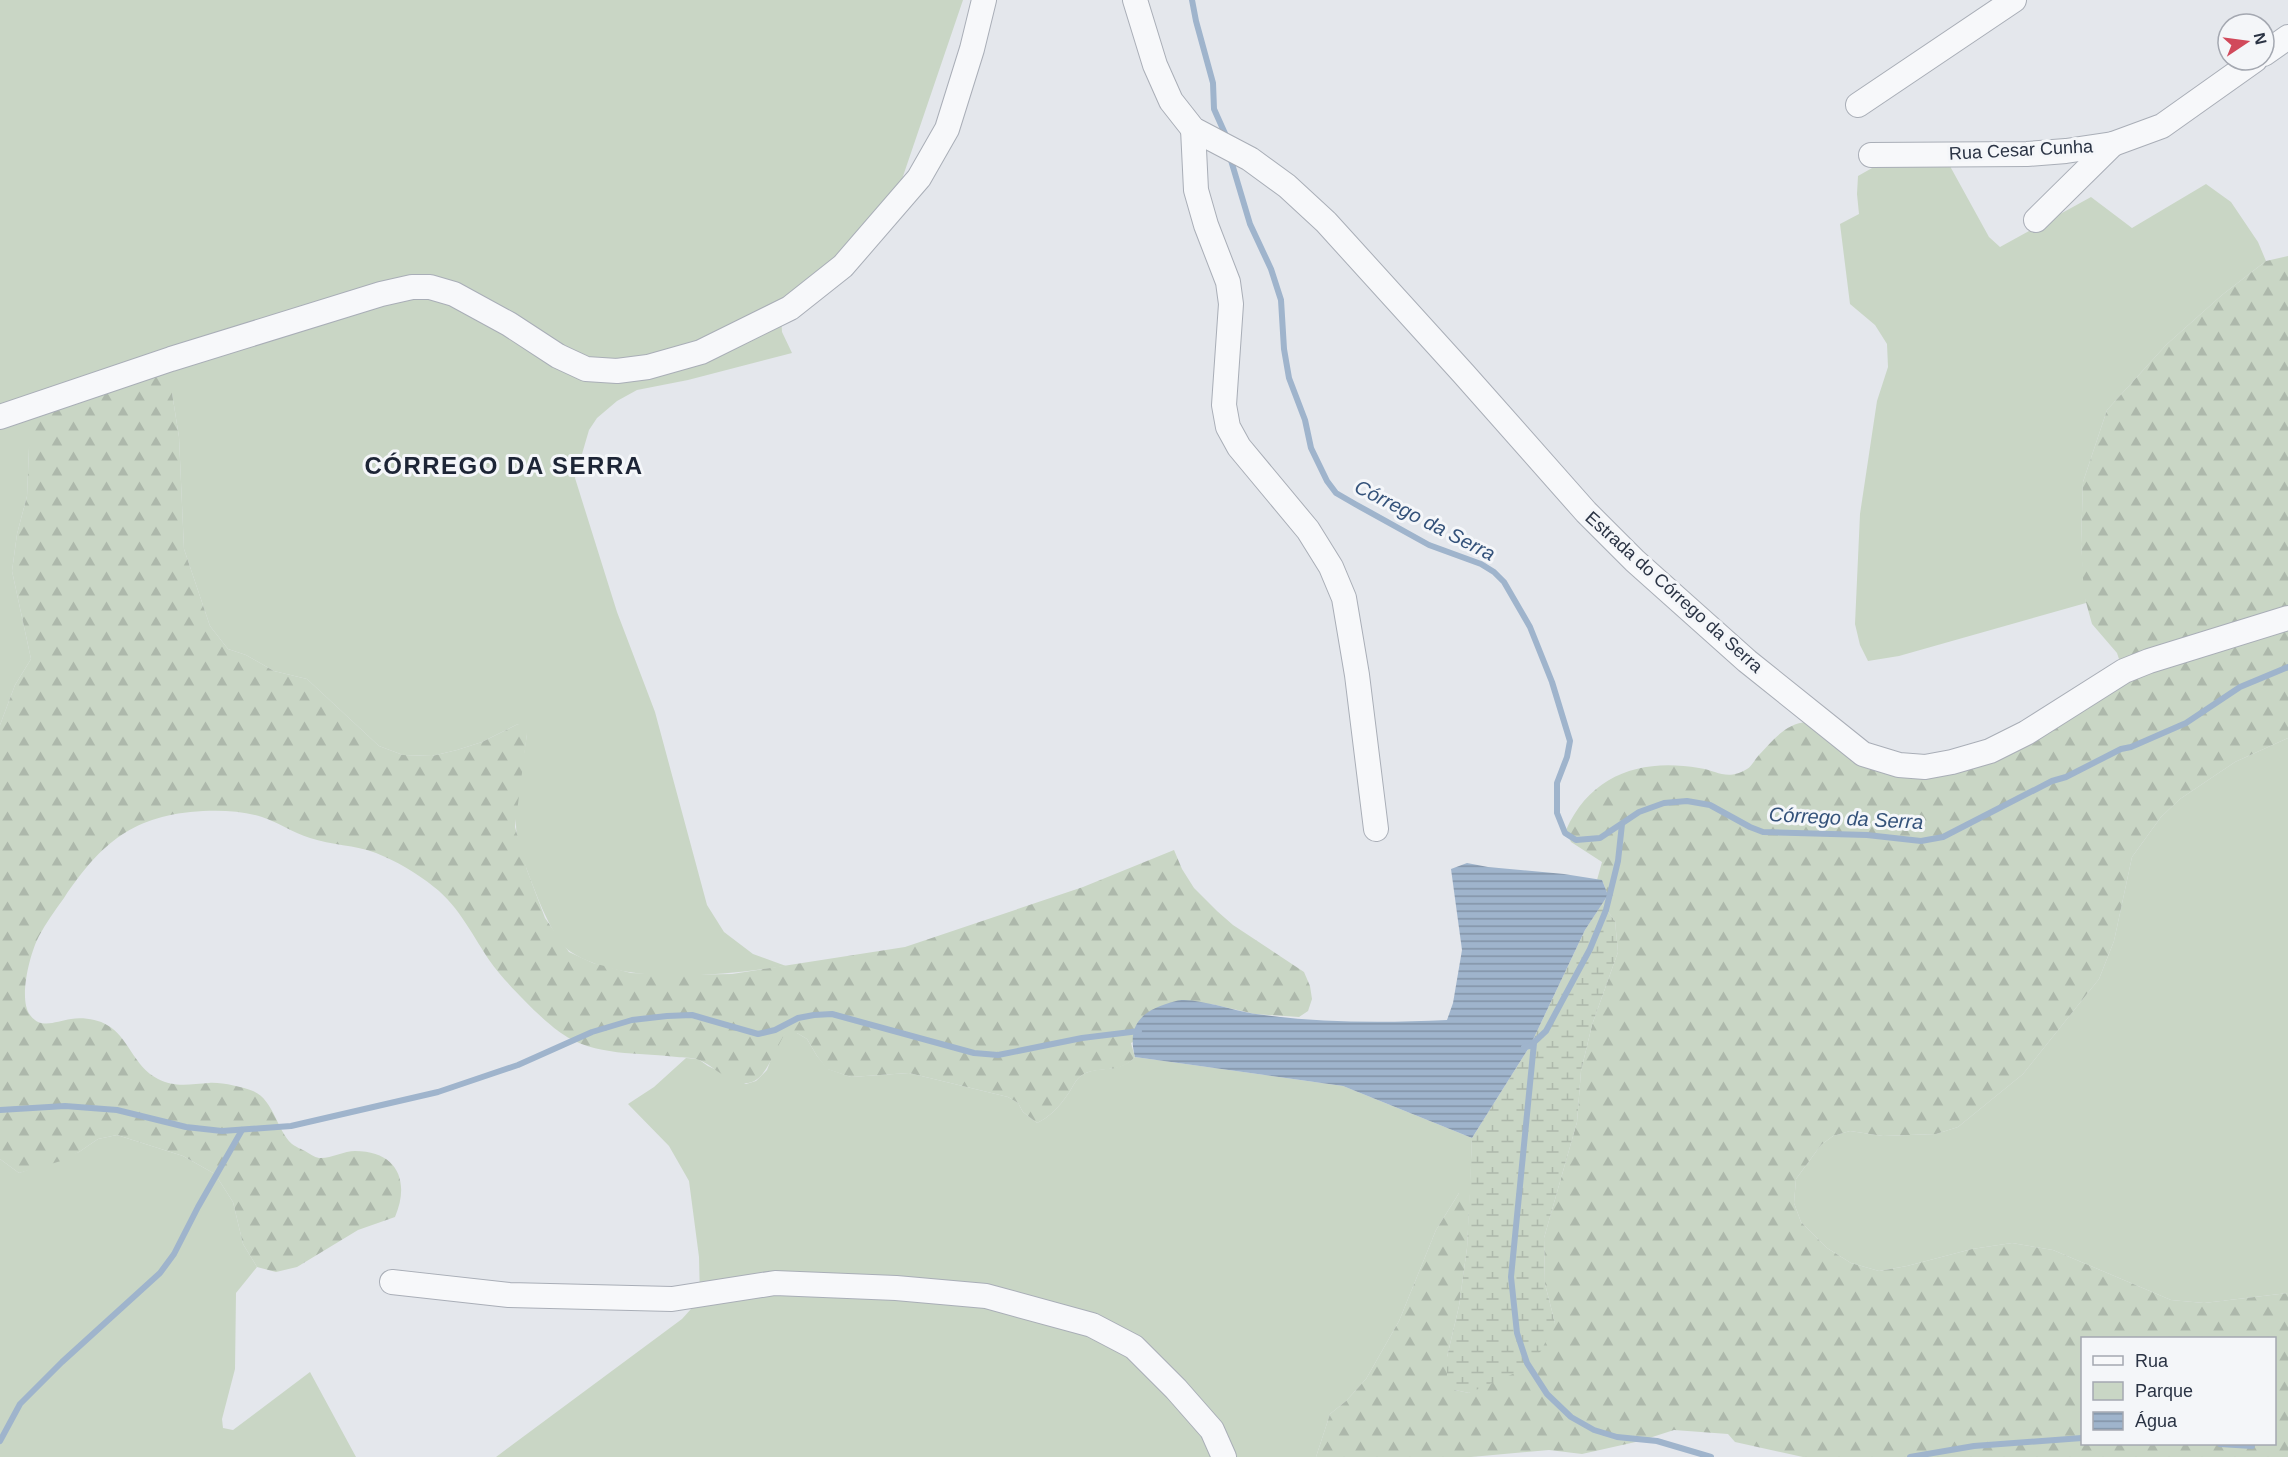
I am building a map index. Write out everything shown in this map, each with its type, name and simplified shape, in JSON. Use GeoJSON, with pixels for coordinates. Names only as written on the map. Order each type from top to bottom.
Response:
{"type":"FeatureCollection","features":[{"type":"Feature","properties":{"kind":"street"},"geometry":{"type":"LineString","coordinates":[[0,417],[171,359],[381,294],[412,287],[430,287],[454,294],[509,324],[558,356],[586,369],[617,371],[648,368],[701,352],[790,309],[843,266],[919,178],[947,129],[972,49],[984,0]]}},
{"type":"Feature","properties":{"kind":"street","name":"Estrada do Córrego da Serra"},"geometry":{"type":"LineString","coordinates":[[1135,0],[1155,65],[1171,101],[1193,129],[1250,159],[1287,186],[1326,222],[1586,512],[1635,561],[1747,661],[1863,754],[1899,765],[1925,766],[1952,762],[1990,750],[2026,733],[2124,671],[2288,618]]}},
{"type":"Feature","properties":{"kind":"street"},"geometry":{"type":"LineString","coordinates":[[1858,105],[2014,0]]}},
{"type":"Feature","properties":{"kind":"street","name":"Rua Cesar Cunha"},"geometry":{"type":"LineString","coordinates":[[1871,155],[2027,154],[2114,144],[2162,126],[2238,72]]}},
{"type":"Feature","properties":{"kind":"street"},"geometry":{"type":"LineString","coordinates":[[1193,129],[1196,190],[1206,225],[1228,282],[1231,304],[1224,405],[1228,428],[1239,447],[1308,530],[1331,567],[1344,598],[1357,675],[1376,829]]}},
{"type":"Feature","properties":{"kind":"street"},"geometry":{"type":"LineString","coordinates":[[2036,220],[2114,144]]}},
{"type":"Feature","properties":{"kind":"street"},"geometry":{"type":"LineString","coordinates":[[392,1282],[509,1294],[672,1299],[775,1283],[896,1288],[986,1296],[1092,1325],[1134,1347],[1176,1389],[1212,1430],[1224,1457]]}},
{"type":"Feature","properties":{"kind":"green space"},"geometry":{"type":"Polygon","coordinates":[[[0,0],[963,0],[899,188],[781,315],[782,332],[792,353],[688,380],[637,390],[617,401],[597,418],[589,430],[575,478],[617,612],[655,712],[707,905],[724,932],[753,954],[786,966],[734,973],[676,976],[619,970],[593,963],[571,952],[559,940],[544,912],[522,856],[518,839],[517,802],[527,734],[518,724],[482,742],[457,750],[432,756],[403,755],[379,746],[307,679],[274,671],[246,655],[228,649],[210,626],[184,549],[179,437],[172,393],[29,448],[27,496],[17,534],[12,571],[31,659],[15,685],[0,725],[0,0]]]}},
{"type":"Feature","properties":{"kind":"green space"},"geometry":{"type":"Polygon","coordinates":[[[1940,148],[1989,237],[2000,247],[2091,197],[2132,228],[2206,184],[2231,202],[2258,242],[2266,261],[2222,295],[2166,345],[2107,410],[2083,482],[2081,544],[2086,603],[1899,656],[1868,661],[1860,645],[1855,624],[1860,514],[1877,401],[1888,367],[1887,344],[1875,325],[1850,304],[1840,224],[1859,214],[1858,176],[1902,151],[1940,148]]]}},
{"type":"Feature","properties":{"kind":"green space"},"geometry":{"type":"Polygon","coordinates":[[[2288,256],[2288,738],[2235,762],[2180,799],[2161,817],[2132,857],[2114,941],[2099,979],[2023,1074],[1958,1127],[1936,1134],[1883,1136],[1850,1131],[1833,1136],[1821,1145],[1796,1179],[1794,1203],[1801,1222],[1827,1248],[1851,1263],[1879,1271],[1972,1249],[2012,1243],[2053,1250],[2171,1300],[2204,1303],[2288,1293],[2288,1457],[1803,1457],[1735,1442],[1728,1434],[1674,1430],[1640,1441],[1582,1454],[1549,1450],[1471,1457],[1316,1457],[1330,1414],[1346,1401],[1366,1379],[1399,1321],[1436,1230],[1459,1193],[1470,1193],[1467,1248],[1459,1306],[1447,1357],[1455,1390],[1469,1393],[1555,1323],[1545,1284],[1544,1238],[1577,1122],[1581,1071],[1592,1025],[1618,952],[1615,921],[1602,904],[1608,895],[1602,880],[1597,880],[1602,862],[1571,842],[1566,830],[1589,795],[1620,774],[1638,768],[1678,765],[1728,775],[1740,773],[1749,768],[1786,729],[1807,722],[1863,760],[1983,763],[2120,662],[2117,653],[2092,624],[2084,595],[2081,544],[2083,482],[2107,410],[2166,345],[2222,295],[2266,261],[2288,256]]]}},
{"type":"Feature","properties":{"kind":"green space"},"geometry":{"type":"Polygon","coordinates":[[[157,373],[172,393],[179,437],[184,549],[210,626],[228,649],[246,655],[274,671],[307,679],[379,746],[403,755],[432,756],[482,742],[518,724],[526,727],[515,827],[527,870],[545,918],[569,952],[593,963],[631,973],[681,975],[732,974],[905,947],[1083,887],[1174,850],[1194,888],[1217,911],[1233,925],[1304,972],[1312,999],[1308,1011],[1299,1017],[1255,1014],[1211,1004],[1131,1043],[1135,1057],[1129,1063],[1082,1075],[1058,1107],[1037,1123],[1023,1112],[1018,1103],[1008,1097],[909,1073],[851,1077],[827,1069],[807,1039],[797,1033],[785,1034],[767,1068],[757,1079],[752,1082],[738,1082],[697,1059],[602,1050],[574,1041],[561,1033],[535,1011],[498,972],[459,913],[443,895],[421,877],[391,860],[368,850],[310,838],[268,819],[248,813],[203,811],[178,814],[157,818],[122,835],[106,847],[78,878],[45,926],[32,953],[25,987],[25,998],[30,1015],[34,1020],[44,1023],[80,1018],[103,1023],[120,1036],[142,1067],[164,1082],[183,1085],[219,1083],[253,1091],[266,1101],[282,1131],[292,1144],[315,1157],[328,1157],[355,1151],[382,1156],[397,1171],[400,1181],[401,1192],[395,1217],[358,1230],[297,1267],[276,1272],[257,1267],[243,1244],[233,1202],[215,1174],[183,1156],[117,1135],[98,1139],[61,1161],[19,1173],[0,1159],[0,725],[15,685],[31,659],[12,571],[17,534],[27,496],[29,448],[37,412],[157,373]]]}},
{"type":"Feature","properties":{"kind":"green space"},"geometry":{"type":"Polygon","coordinates":[[[2288,738],[2288,1293],[2204,1303],[2171,1300],[2053,1250],[2012,1243],[1972,1249],[1879,1271],[1851,1263],[1827,1248],[1801,1222],[1794,1203],[1796,1179],[1821,1145],[1833,1136],[1850,1131],[1883,1136],[1936,1134],[1958,1127],[2023,1074],[2099,979],[2114,941],[2132,857],[2161,817],[2180,799],[2235,762],[2288,738]]]}},
{"type":"Feature","properties":{"kind":"green space"},"geometry":{"type":"Polygon","coordinates":[[[1602,904],[1615,921],[1618,952],[1592,1025],[1581,1071],[1577,1122],[1544,1238],[1545,1284],[1555,1323],[1541,1351],[1522,1370],[1469,1393],[1455,1390],[1447,1379],[1447,1357],[1459,1306],[1467,1248],[1472,1138],[1530,1046],[1585,930],[1602,904]]]}},
{"type":"Feature","properties":{"kind":"green space"},"geometry":{"type":"Polygon","coordinates":[[[785,1033],[797,1033],[807,1039],[828,1069],[851,1077],[909,1073],[1008,1097],[1018,1103],[1023,1112],[1037,1123],[1058,1107],[1082,1075],[1095,1070],[1122,1066],[1135,1057],[1343,1086],[1472,1138],[1470,1193],[1459,1193],[1436,1230],[1399,1321],[1366,1379],[1346,1401],[1330,1414],[1316,1457],[496,1457],[682,1319],[700,1299],[699,1257],[689,1181],[669,1146],[628,1104],[654,1087],[686,1058],[698,1059],[746,1084],[756,1081],[767,1070],[775,1049],[785,1033]]]}},
{"type":"Feature","properties":{"kind":"green space"},"geometry":{"type":"Polygon","coordinates":[[[117,1135],[183,1156],[215,1174],[233,1202],[243,1244],[257,1267],[236,1293],[235,1369],[222,1419],[223,1428],[233,1430],[310,1372],[356,1457],[0,1457],[0,1159],[19,1173],[79,1152],[98,1139],[117,1135]]]}},
{"type":"Feature","properties":{"kind":"water"},"geometry":{"type":"Polygon","coordinates":[[[1467,863],[1602,880],[1608,895],[1585,930],[1530,1046],[1472,1138],[1343,1086],[1135,1057],[1133,1035],[1140,1019],[1155,1008],[1183,1000],[1203,1002],[1248,1013],[1328,1021],[1447,1020],[1453,1003],[1462,950],[1451,869],[1467,863]]]}},
{"type":"Feature","properties":{"kind":"waterway","name":"Córrego da Serra"},"geometry":{"type":"LineString","coordinates":[[1192,0],[1213,83],[1214,109],[1227,138]]}},
{"type":"Feature","properties":{"kind":"waterway","name":"Córrego da Serra"},"geometry":{"type":"LineString","coordinates":[[1230,157],[1250,224],[1271,269],[1281,300],[1284,349],[1289,378],[1305,420],[1311,448],[1327,481],[1336,493],[1355,504],[1429,545],[1481,564],[1504,582],[1530,627],[1552,682],[1570,741],[1567,757],[1557,783],[1557,813],[1565,833],[1576,840],[1600,838],[1639,812],[1664,803],[1687,801],[1710,805],[1763,832],[1867,835],[1921,841],[1943,837],[2052,781],[2066,777],[2121,749],[2131,747],[2186,723],[2240,687],[2288,667]]}},
{"type":"Feature","properties":{"kind":"waterway"},"geometry":{"type":"LineString","coordinates":[[1524,1047],[1530,1046],[1546,1031],[1590,949],[1606,910],[1618,861],[1622,824]]}},
{"type":"Feature","properties":{"kind":"waterway"},"geometry":{"type":"LineString","coordinates":[[0,1110],[65,1106],[117,1110],[186,1127],[222,1131],[291,1126],[438,1092],[518,1065],[592,1032],[632,1020],[667,1016],[692,1015],[758,1034],[775,1030],[798,1018],[832,1014],[974,1053],[998,1055],[1082,1038],[1139,1031]]}},
{"type":"Feature","properties":{"kind":"waterway"},"geometry":{"type":"LineString","coordinates":[[1534,1043],[1511,1277],[1517,1333],[1527,1363],[1547,1394],[1571,1417],[1594,1430],[1617,1437],[1657,1441],[1711,1457]]}},
{"type":"Feature","properties":{"kind":"waterway"},"geometry":{"type":"LineString","coordinates":[[0,1441],[20,1404],[62,1362],[160,1273],[174,1254],[242,1130]]}},
{"type":"Feature","properties":{"kind":"waterway"},"geometry":{"type":"LineString","coordinates":[[1910,1457],[1974,1446],[2081,1438]]}},
{"type":"Feature","properties":{"kind":"waterway"},"geometry":{"type":"LineString","coordinates":[[2236,1445],[2252,1446]]}},
{"type":"Feature","properties":{"kind":"district","name":"CÓRREGO DA SERRA"},"geometry":{"type":"Point","coordinates":[504,466]}}]}
